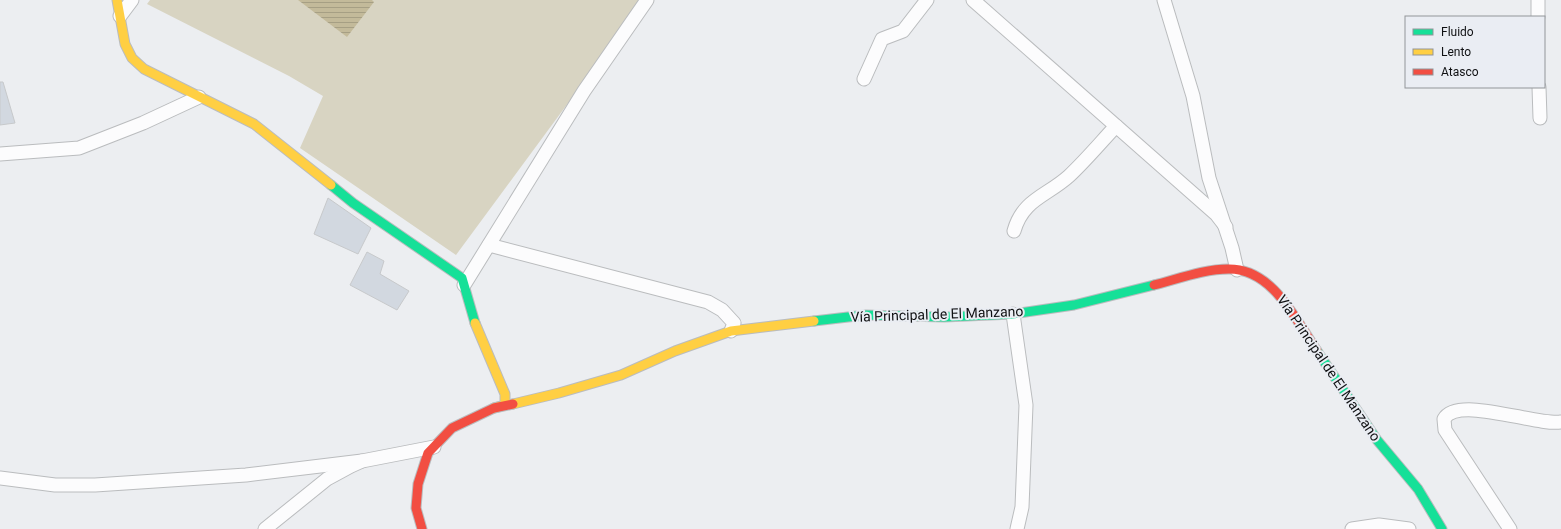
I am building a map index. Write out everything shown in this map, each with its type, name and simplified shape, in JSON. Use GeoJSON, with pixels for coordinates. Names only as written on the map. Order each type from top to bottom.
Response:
{"type":"FeatureCollection","features":[{"type":"Feature","properties":{"kind":"main road"},"geometry":{"type":"LineString","coordinates":[[117,0],[125,44],[132,58],[144,69],[254,124],[353,203],[462,278],[472,317],[506,394],[505,405],[494,408]]}},
{"type":"Feature","properties":{"kind":"main road","name":"Vía Principal de El Manzano"},"geometry":{"type":"LineString","coordinates":[[422,529],[416,508],[418,484],[428,453],[452,428],[494,408],[559,393],[621,375],[675,351],[730,331],[865,315],[944,317],[1013,314],[1074,305],[1207,272],[1229,269],[1250,272],[1276,291],[1377,440],[1418,489],[1442,529]]}},
{"type":"Feature","properties":{"kind":"street"},"geometry":{"type":"LineString","coordinates":[[120,16],[132,0]]}},
{"type":"Feature","properties":{"kind":"street"},"geometry":{"type":"LineString","coordinates":[[464,285],[584,90],[647,0]]}},
{"type":"Feature","properties":{"kind":"street"},"geometry":{"type":"LineString","coordinates":[[864,79],[882,40],[903,31],[927,0]]}},
{"type":"Feature","properties":{"kind":"street"},"geometry":{"type":"LineString","coordinates":[[973,0],[1216,214],[1226,227]]}},
{"type":"Feature","properties":{"kind":"street"},"geometry":{"type":"LineString","coordinates":[[1164,0],[1193,96],[1209,178],[1226,227],[1237,270]]}},
{"type":"Feature","properties":{"kind":"street"},"geometry":{"type":"LineString","coordinates":[[1538,0],[1538,16]]}},
{"type":"Feature","properties":{"kind":"street"},"geometry":{"type":"LineString","coordinates":[[1539,88],[1540,118]]}},
{"type":"Feature","properties":{"kind":"street"},"geometry":{"type":"LineString","coordinates":[[0,154],[78,148],[199,97]]}},
{"type":"Feature","properties":{"kind":"street"},"geometry":{"type":"LineString","coordinates":[[1014,231],[1018,218],[1027,206],[1069,176],[1116,126]]}},
{"type":"Feature","properties":{"kind":"street"},"geometry":{"type":"LineString","coordinates":[[489,245],[708,302],[722,310],[734,323],[730,331]]}},
{"type":"Feature","properties":{"kind":"street"},"geometry":{"type":"LineString","coordinates":[[1013,314],[1026,405],[1022,507],[1017,529]]}},
{"type":"Feature","properties":{"kind":"street"},"geometry":{"type":"LineString","coordinates":[[1510,529],[1445,430],[1444,419],[1449,413],[1469,409],[1547,422],[1561,422]]}},
{"type":"Feature","properties":{"kind":"street"},"geometry":{"type":"LineString","coordinates":[[0,478],[55,485],[95,485],[246,475],[362,461],[434,447]]}},
{"type":"Feature","properties":{"kind":"street"},"geometry":{"type":"LineString","coordinates":[[265,529],[327,479],[362,461]]}},
{"type":"Feature","properties":{"kind":"street"},"geometry":{"type":"LineString","coordinates":[[1352,529],[1380,525],[1409,529]]}},
{"type":"Feature","properties":{"kind":"shaded area"},"geometry":{"type":"Polygon","coordinates":[[[150,0],[644,0],[456,255],[300,148],[323,96],[289,76],[147,4],[150,0]]]}},
{"type":"Feature","properties":{"kind":"shaded area"},"geometry":{"type":"Polygon","coordinates":[[[298,0],[372,0],[374,2],[347,37],[298,0]]]}},
{"type":"Feature","properties":{"kind":"building"},"geometry":{"type":"Polygon","coordinates":[[[0,82],[3,82],[15,123],[0,125],[0,82]]]}},
{"type":"Feature","properties":{"kind":"building"},"geometry":{"type":"Polygon","coordinates":[[[328,198],[371,228],[358,254],[314,234],[328,198]]]}},
{"type":"Feature","properties":{"kind":"building"},"geometry":{"type":"Polygon","coordinates":[[[367,252],[384,261],[380,274],[409,291],[397,310],[350,285],[367,252]]]}},
{"type":"Feature","properties":{"kind":"traffic: fast"},"geometry":{"type":"LineString","coordinates":[[331,185],[353,203],[462,278],[475,323]]}},
{"type":"Feature","properties":{"kind":"traffic: fast"},"geometry":{"type":"LineString","coordinates":[[814,321],[865,315],[944,317],[1013,314],[1074,305],[1154,285]]}},
{"type":"Feature","properties":{"kind":"traffic: fast"},"geometry":{"type":"LineString","coordinates":[[1317,351],[1377,440],[1418,489],[1442,529]]}},
{"type":"Feature","properties":{"kind":"traffic: slow"},"geometry":{"type":"LineString","coordinates":[[117,0],[125,44],[132,58],[144,69],[254,124],[331,185]]}},
{"type":"Feature","properties":{"kind":"traffic: slow"},"geometry":{"type":"LineString","coordinates":[[513,404],[559,393],[621,375],[675,351],[731,331],[814,321]]}},
{"type":"Feature","properties":{"kind":"traffic: slow"},"geometry":{"type":"LineString","coordinates":[[475,323],[505,394],[505,405],[494,408]]}},
{"type":"Feature","properties":{"kind":"traffic: jam"},"geometry":{"type":"LineString","coordinates":[[1154,285],[1220,269],[1245,271],[1258,277],[1281,298],[1317,351]]}},
{"type":"Feature","properties":{"kind":"traffic: jam"},"geometry":{"type":"LineString","coordinates":[[422,529],[416,508],[418,484],[428,453],[452,428],[494,408],[513,404]]}}]}
